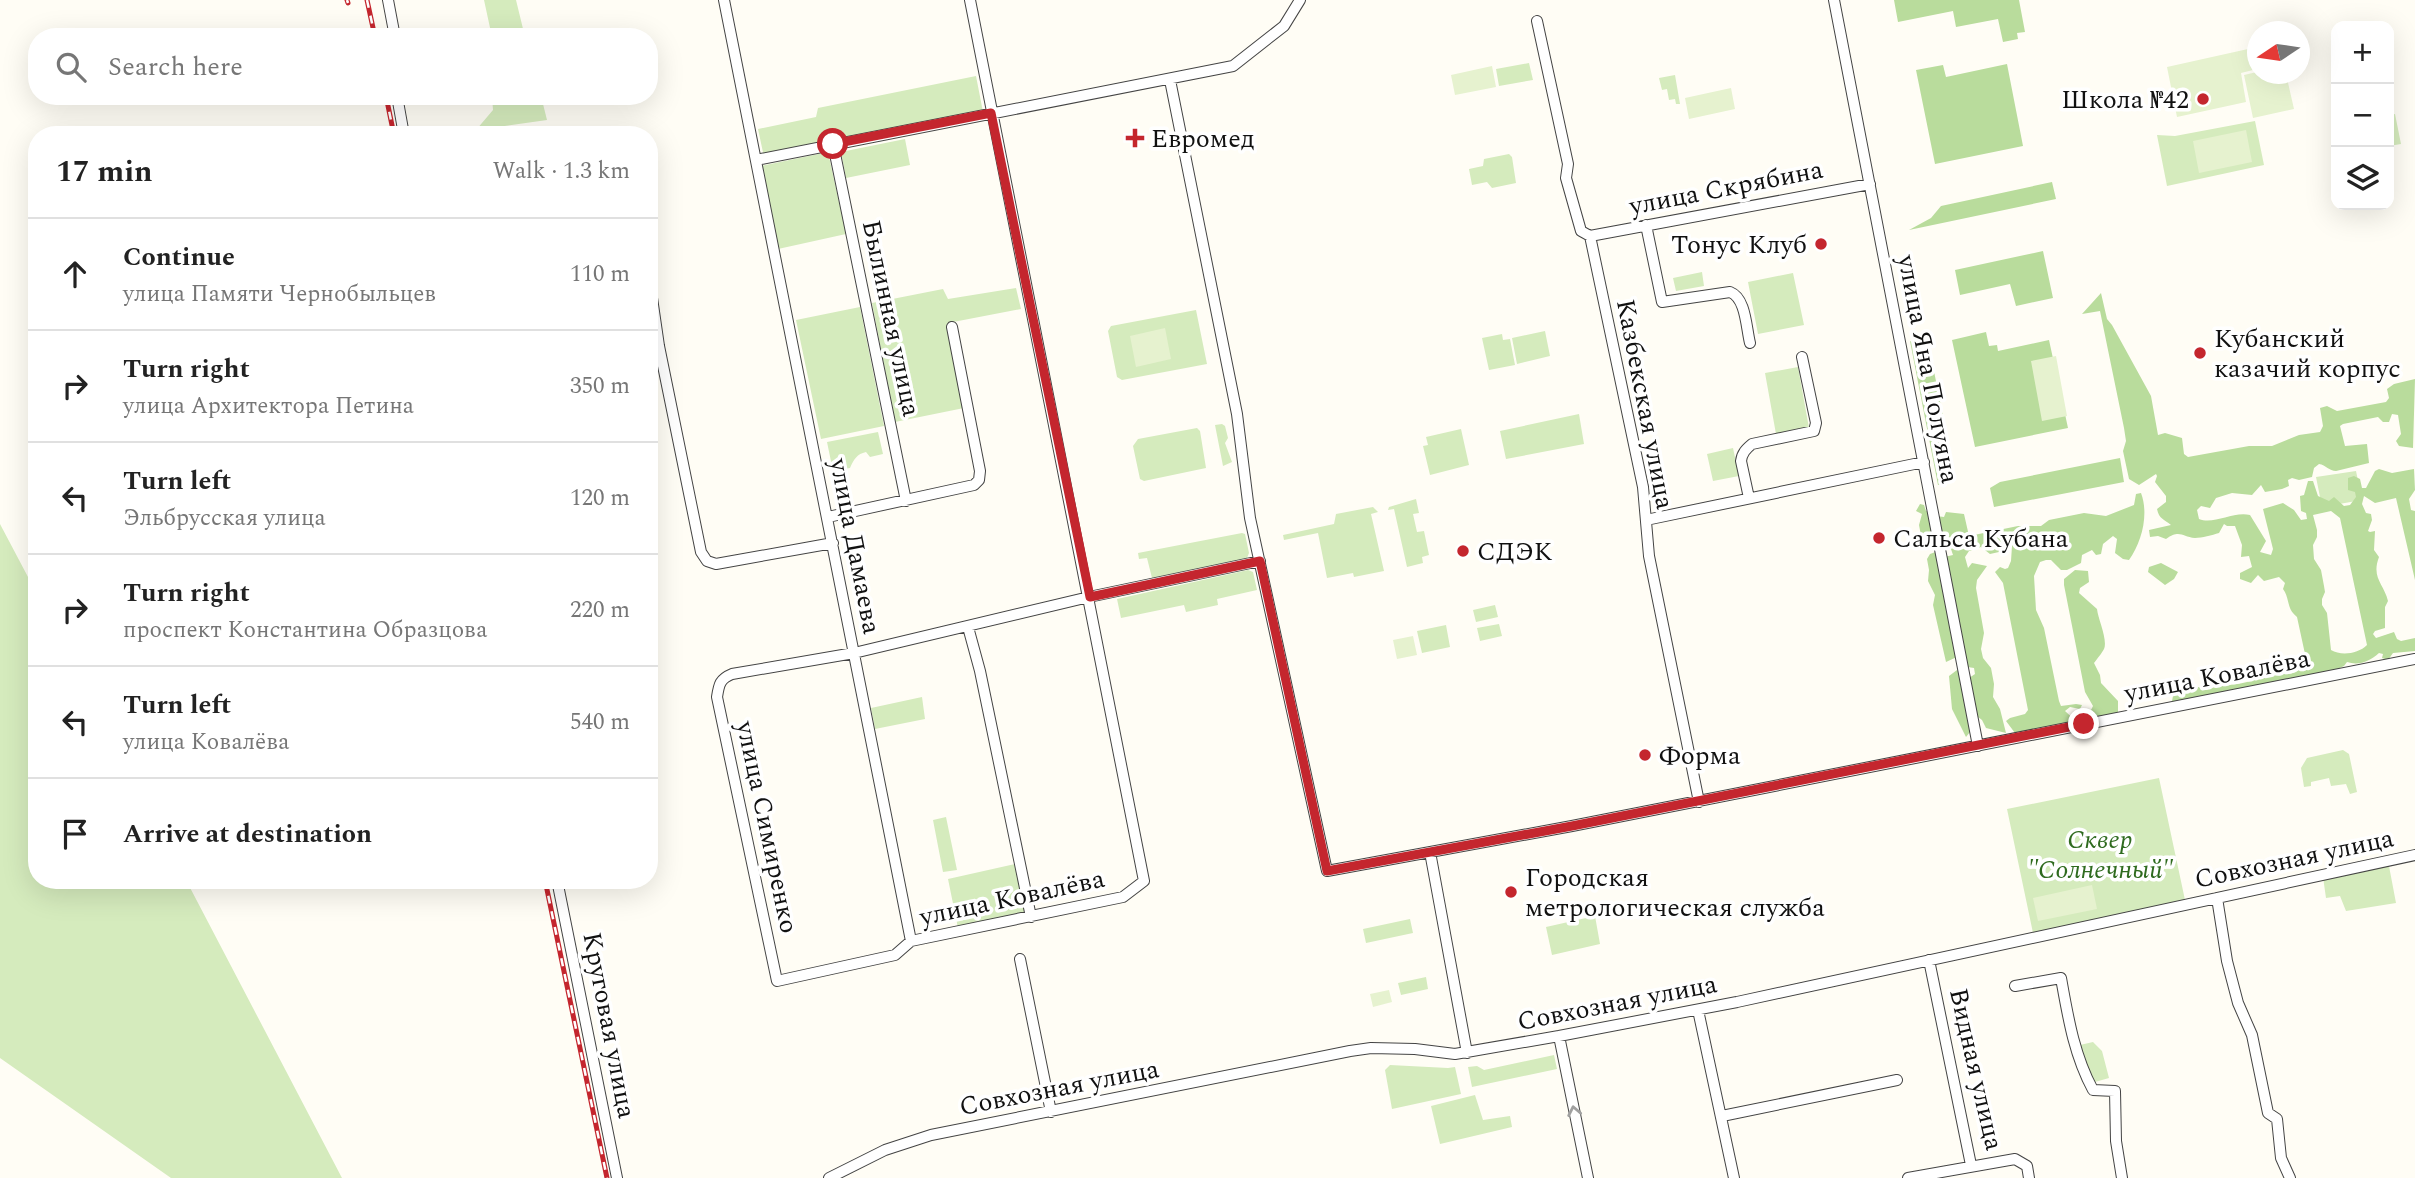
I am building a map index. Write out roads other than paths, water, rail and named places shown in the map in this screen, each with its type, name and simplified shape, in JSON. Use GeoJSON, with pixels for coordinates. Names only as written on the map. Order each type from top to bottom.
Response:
{"type":"FeatureCollection","features":[{"type":"Feature","properties":{"kind":"street"},"geometry":{"type":"LineString","coordinates":[[388,0],[394,28]]}},
{"type":"Feature","properties":{"kind":"street"},"geometry":{"type":"LineString","coordinates":[[970,0],[1090,597]]}},
{"type":"Feature","properties":{"kind":"street"},"geometry":{"type":"LineString","coordinates":[[756,160],[1233,66],[1284,26],[1300,0]]}},
{"type":"Feature","properties":{"kind":"street","name":"улица Яна Полуяна"},"geometry":{"type":"LineString","coordinates":[[1834,0],[1978,746]]}},
{"type":"Feature","properties":{"kind":"street","name":"улица Дамаева"},"geometry":{"type":"LineString","coordinates":[[727,1],[911,941]]}},
{"type":"Feature","properties":{"kind":"street","name":"Казбекская улица"},"geometry":{"type":"LineString","coordinates":[[1537,21],[1568,164],[1566,178],[1581,231],[1590,236],[1643,487],[1649,555],[1699,802]]}},
{"type":"Feature","properties":{"kind":"street"},"geometry":{"type":"LineString","coordinates":[[854,653],[1090,597],[1260,561],[1250,517],[1246,468],[1235,404],[1170,80]]}},
{"type":"Feature","properties":{"kind":"street"},"geometry":{"type":"LineString","coordinates":[[399,105],[402,126]]}},
{"type":"Feature","properties":{"kind":"street","name":"Былинная улица"},"geometry":{"type":"LineString","coordinates":[[833,144],[906,501]]}},
{"type":"Feature","properties":{"kind":"street","name":"улица Скрябина"},"geometry":{"type":"LineString","coordinates":[[1590,236],[1870,184]]}},
{"type":"Feature","properties":{"kind":"street"},"geometry":{"type":"LineString","coordinates":[[1646,225],[1662,302],[1734,293],[1740,299],[1749,342]]}},
{"type":"Feature","properties":{"kind":"street"},"geometry":{"type":"LineString","coordinates":[[828,517],[974,485],[979,480],[980,471],[952,327]]}},
{"type":"Feature","properties":{"kind":"street"},"geometry":{"type":"LineString","coordinates":[[658,338],[701,552],[707,561],[716,564],[833,543]]}},
{"type":"Feature","properties":{"kind":"street"},"geometry":{"type":"LineString","coordinates":[[1749,498],[1741,461],[1748,447],[1814,431],[1816,423],[1802,357]]}},
{"type":"Feature","properties":{"kind":"street"},"geometry":{"type":"LineString","coordinates":[[1646,520],[1924,462]]}},
{"type":"Feature","properties":{"kind":"street","name":"улица Ковалёва"},"geometry":{"type":"LineString","coordinates":[[1260,561],[1327,871],[1699,802],[2415,659]]}},
{"type":"Feature","properties":{"kind":"street","name":"улица Ковалёва"},"geometry":{"type":"LineString","coordinates":[[777,981],[895,955],[911,941],[1123,897],[1144,881],[1090,597]]}},
{"type":"Feature","properties":{"kind":"street"},"geometry":{"type":"LineString","coordinates":[[968,627],[983,684],[1031,917]]}},
{"type":"Feature","properties":{"kind":"street","name":"улица Симиренко"},"geometry":{"type":"LineString","coordinates":[[777,981],[717,697],[719,683],[732,674],[854,653]]}},
{"type":"Feature","properties":{"kind":"street"},"geometry":{"type":"LineString","coordinates":[[1430,852],[1467,1053]]}},
{"type":"Feature","properties":{"kind":"street","name":"Совхозная улица"},"geometry":{"type":"LineString","coordinates":[[830,1178],[868,1158],[912,1140],[1371,1048],[1415,1049],[1455,1054],[1559,1037],[1698,1010],[2415,855]]}},
{"type":"Feature","properties":{"kind":"street","name":"Круговая улица"},"geometry":{"type":"LineString","coordinates":[[559,889],[617,1178]]}},
{"type":"Feature","properties":{"kind":"street"},"geometry":{"type":"LineString","coordinates":[[2217,898],[2235,992],[2252,1035],[2268,1113],[2277,1119],[2281,1158],[2290,1178]]}},
{"type":"Feature","properties":{"kind":"street"},"geometry":{"type":"LineString","coordinates":[[1020,959],[1051,1112]]}},
{"type":"Feature","properties":{"kind":"street","name":"Видная улица"},"geometry":{"type":"LineString","coordinates":[[1929,960],[1971,1165],[2015,1159],[2027,1166],[2029,1178]]}},
{"type":"Feature","properties":{"kind":"street"},"geometry":{"type":"LineString","coordinates":[[2015,986],[2061,978],[2072,1036],[2084,1072],[2093,1090],[2115,1091],[2116,1141],[2122,1178]]}},
{"type":"Feature","properties":{"kind":"street"},"geometry":{"type":"LineString","coordinates":[[1698,1010],[1734,1178]]}},
{"type":"Feature","properties":{"kind":"street"},"geometry":{"type":"LineString","coordinates":[[1559,1037],[1588,1178]]}},
{"type":"Feature","properties":{"kind":"street"},"geometry":{"type":"LineString","coordinates":[[1722,1116],[1897,1080]]}},
{"type":"Feature","properties":{"kind":"street"},"geometry":{"type":"LineString","coordinates":[[1908,1178],[1971,1165]]}},
{"type":"Feature","properties":{"kind":"railway"},"geometry":{"type":"LineString","coordinates":[[367,0],[373,28]]}},
{"type":"Feature","properties":{"kind":"railway"},"geometry":{"type":"LineString","coordinates":[[388,105],[392,126]]}},
{"type":"Feature","properties":{"kind":"railway"},"geometry":{"type":"LineString","coordinates":[[547,889],[607,1178]]}},
{"type":"Feature","properties":{"kind":"place","name":"Школа №42"},"geometry":{"type":"Point","coordinates":[2203,99]}},
{"type":"Feature","properties":{"kind":"place","name":"Евромед"},"geometry":{"type":"Point","coordinates":[1135,138]}},
{"type":"Feature","properties":{"kind":"place","name":"Тонус Клуб"},"geometry":{"type":"Point","coordinates":[1821,244]}},
{"type":"Feature","properties":{"kind":"place","name":"Кубанский казачий корпус"},"geometry":{"type":"Point","coordinates":[2200,353]}},
{"type":"Feature","properties":{"kind":"place","name":"Сальса Кубана"},"geometry":{"type":"Point","coordinates":[1879,538]}},
{"type":"Feature","properties":{"kind":"place","name":"СДЭК"},"geometry":{"type":"Point","coordinates":[1463,551]}},
{"type":"Feature","properties":{"kind":"place","name":"Форма"},"geometry":{"type":"Point","coordinates":[1645,755]}},
{"type":"Feature","properties":{"kind":"place","name":"Городская метрологическая служба"},"geometry":{"type":"Point","coordinates":[1511,892]}},
{"type":"Feature","properties":{"kind":"park label","name":"Сквер \"Солнечный\""},"geometry":{"type":"Point","coordinates":[2100,854]}}]}
